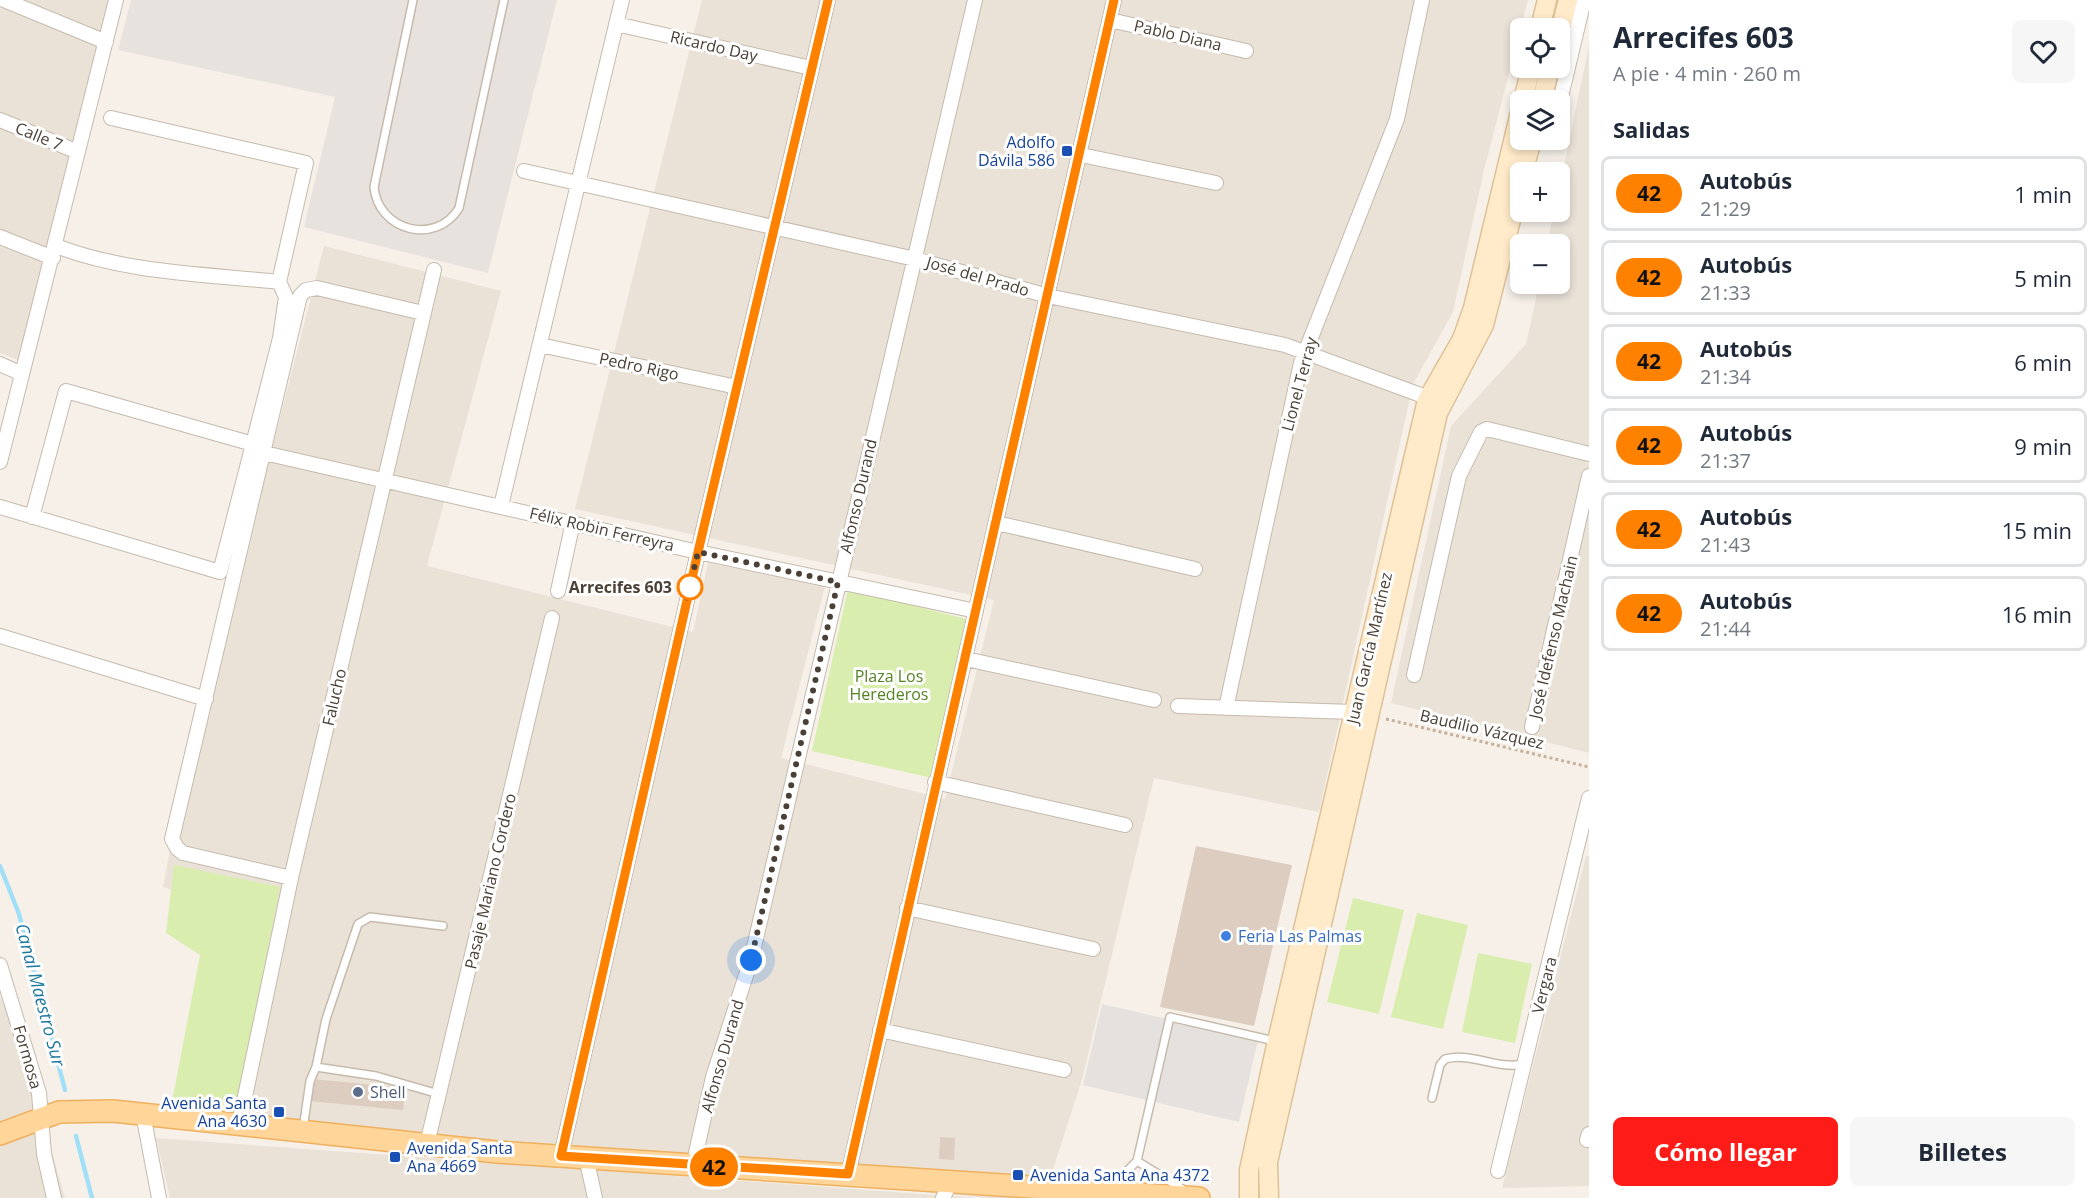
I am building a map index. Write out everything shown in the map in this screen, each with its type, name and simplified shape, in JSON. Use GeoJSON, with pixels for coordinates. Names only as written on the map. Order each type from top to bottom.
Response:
{"type":"FeatureCollection","features":[{"type":"Feature","properties":{"kind":"main road"},"geometry":{"type":"LineString","coordinates":[[1542,18],[1547,0]]}},
{"type":"Feature","properties":{"kind":"main road"},"geometry":{"type":"LineString","coordinates":[[1563,18],[1568,0]]}},
{"type":"Feature","properties":{"kind":"main road","name":"Juan García Martínez"},"geometry":{"type":"LineString","coordinates":[[1269,1198],[1268,1162],[1362,713],[1434,401],[1462,339],[1473,308],[1511,150]]}},
{"type":"Feature","properties":{"kind":"main road","name":"Juan García Martínez"},"geometry":{"type":"LineString","coordinates":[[1434,401],[1478,339],[1484,325],[1510,222]]}},
{"type":"Feature","properties":{"kind":"main road","name":"Juan García Martínez"},"geometry":{"type":"LineString","coordinates":[[1249,1198],[1249,1170],[1277,1041],[1362,713]]}},
{"type":"Feature","properties":{"kind":"main road"},"geometry":{"type":"LineString","coordinates":[[0,1134],[59,1112],[94,1111],[561,1156],[848,1174],[947,1190],[1084,1191],[1199,1198]]}},
{"type":"Feature","properties":{"kind":"street"},"geometry":{"type":"LineString","coordinates":[[4,0],[106,42]]}},
{"type":"Feature","properties":{"kind":"street"},"geometry":{"type":"LineString","coordinates":[[0,462],[116,0]]}},
{"type":"Feature","properties":{"kind":"street"},"geometry":{"type":"LineString","coordinates":[[501,506],[622,0]]}},
{"type":"Feature","properties":{"kind":"street"},"geometry":{"type":"LineString","coordinates":[[561,1156],[698,552],[828,0]]}},
{"type":"Feature","properties":{"kind":"street","name":"Alfonso Durand"},"geometry":{"type":"LineString","coordinates":[[693,1166],[713,1077],[751,960],[975,0]]}},
{"type":"Feature","properties":{"kind":"street"},"geometry":{"type":"LineString","coordinates":[[848,1174],[1114,0]]}},
{"type":"Feature","properties":{"kind":"street","name":"Lionel Terray"},"geometry":{"type":"LineString","coordinates":[[1226,708],[1304,352],[1397,119],[1422,0]]}},
{"type":"Feature","properties":{"kind":"street"},"geometry":{"type":"LineString","coordinates":[[1563,90],[1584,0]]}},
{"type":"Feature","properties":{"kind":"street","name":"Pablo Diana"},"geometry":{"type":"LineString","coordinates":[[1110,20],[1246,51]]}},
{"type":"Feature","properties":{"kind":"street","name":"Ricardo Day"},"geometry":{"type":"LineString","coordinates":[[616,24],[811,68]]}},
{"type":"Feature","properties":{"kind":"street"},"geometry":{"type":"LineString","coordinates":[[111,118],[306,163],[279,282],[286,297],[259,449],[206,699],[172,839],[183,853],[291,878]]}},
{"type":"Feature","properties":{"kind":"street","name":"Calle 7"},"geometry":{"type":"LineString","coordinates":[[0,120],[78,152]]}},
{"type":"Feature","properties":{"kind":"street"},"geometry":{"type":"LineString","coordinates":[[1080,155],[1216,183]]}},
{"type":"Feature","properties":{"kind":"street","name":"José del Prado"},"geometry":{"type":"LineString","coordinates":[[524,171],[915,259],[1048,296],[1284,345],[1434,401]]}},
{"type":"Feature","properties":{"kind":"street"},"geometry":{"type":"LineString","coordinates":[[0,237],[54,252],[124,265],[279,282]]}},
{"type":"Feature","properties":{"kind":"street","name":"Falucho"},"geometry":{"type":"LineString","coordinates":[[239,1125],[291,878],[434,270]]}},
{"type":"Feature","properties":{"kind":"street"},"geometry":{"type":"LineString","coordinates":[[0,507],[220,572],[259,449],[300,296],[306,290],[317,288],[423,314]]}},
{"type":"Feature","properties":{"kind":"street","name":"Pedro Rigo"},"geometry":{"type":"LineString","coordinates":[[540,345],[737,387]]}},
{"type":"Feature","properties":{"kind":"street"},"geometry":{"type":"LineString","coordinates":[[0,364],[22,374]]}},
{"type":"Feature","properties":{"kind":"street","name":"Félix Robin Ferreyra"},"geometry":{"type":"LineString","coordinates":[[32,517],[66,391],[259,449],[698,552],[976,611]]}},
{"type":"Feature","properties":{"kind":"street"},"geometry":{"type":"LineString","coordinates":[[1414,675],[1459,476],[1481,432],[1487,429],[1589,454]]}},
{"type":"Feature","properties":{"kind":"street","name":"José Idefenso Machain"},"geometry":{"type":"LineString","coordinates":[[1532,727],[1589,476]]}},
{"type":"Feature","properties":{"kind":"street"},"geometry":{"type":"LineString","coordinates":[[558,591],[573,522]]}},
{"type":"Feature","properties":{"kind":"street"},"geometry":{"type":"LineString","coordinates":[[997,523],[1195,569]]}},
{"type":"Feature","properties":{"kind":"street","name":"Pasaje Mariano Cordero"},"geometry":{"type":"LineString","coordinates":[[427,1144],[552,618]]}},
{"type":"Feature","properties":{"kind":"street"},"geometry":{"type":"LineString","coordinates":[[0,636],[206,699]]}},
{"type":"Feature","properties":{"kind":"street"},"geometry":{"type":"LineString","coordinates":[[966,659],[1154,700]]}},
{"type":"Feature","properties":{"kind":"street"},"geometry":{"type":"LineString","coordinates":[[1178,706],[1362,713]]}},
{"type":"Feature","properties":{"kind":"street"},"geometry":{"type":"LineString","coordinates":[[935,782],[1125,825]]}},
{"type":"Feature","properties":{"kind":"street","name":"Vergara"},"geometry":{"type":"LineString","coordinates":[[1498,1171],[1589,798]]}},
{"type":"Feature","properties":{"kind":"street"},"geometry":{"type":"LineString","coordinates":[[907,908],[1093,949]]}},
{"type":"Feature","properties":{"kind":"street","name":"Formosa"},"geometry":{"type":"LineString","coordinates":[[0,965],[39,1094],[44,1154],[54,1198]]}},
{"type":"Feature","properties":{"kind":"street"},"geometry":{"type":"LineString","coordinates":[[880,1030],[1064,1070]]}},
{"type":"Feature","properties":{"kind":"street"},"geometry":{"type":"LineString","coordinates":[[143,1114],[159,1198]]}},
{"type":"Feature","properties":{"kind":"street"},"geometry":{"type":"LineString","coordinates":[[586,1157],[595,1198]]}},
{"type":"Feature","properties":{"kind":"lane"},"geometry":{"type":"LineString","coordinates":[[413,0],[374,188],[380,210],[393,224],[412,229],[445,224],[459,208],[504,0]]}},
{"type":"Feature","properties":{"kind":"lane"},"geometry":{"type":"LineString","coordinates":[[303,1131],[310,1081],[316,1067],[326,1019],[358,924],[370,917],[442,926]]}},
{"type":"Feature","properties":{"kind":"lane"},"geometry":{"type":"LineString","coordinates":[[1084,1191],[1115,1180],[1137,1161],[1170,1017],[1277,1041]]}},
{"type":"Feature","properties":{"kind":"lane"},"geometry":{"type":"LineString","coordinates":[[1432,1098],[1440,1065],[1444,1059],[1470,1056],[1507,1066],[1524,1064]]}},
{"type":"Feature","properties":{"kind":"lane"},"geometry":{"type":"LineString","coordinates":[[316,1067],[376,1076],[439,1094]]}},
{"type":"Feature","properties":{"kind":"lane"},"geometry":{"type":"LineString","coordinates":[[1137,1161],[1199,1198]]}},
{"type":"Feature","properties":{"kind":"path","name":"Baudilio Vázquez"},"geometry":{"type":"LineString","coordinates":[[1362,713],[1589,766]]}},
{"type":"Feature","properties":{"kind":"shaded area"},"geometry":{"type":"Polygon","coordinates":[[[0,0],[109,0],[23,362],[0,353],[0,0]]]}},
{"type":"Feature","properties":{"kind":"shaded area"},"geometry":{"type":"Polygon","coordinates":[[[131,0],[557,0],[488,273],[304,227],[335,97],[118,50],[131,0]]]}},
{"type":"Feature","properties":{"kind":"shaded area"},"geometry":{"type":"Polygon","coordinates":[[[702,0],[1528,0],[1523,18],[1510,18],[1510,70],[1484,170],[1453,312],[1413,384],[1319,812],[1154,778],[1083,1076],[1044,1198],[989,1198],[211,1129],[269,919],[163,887],[172,839],[324,246],[501,291],[427,566],[693,632],[708,563],[825,586],[781,758],[945,799],[994,600],[575,509],[702,0]]]}},
{"type":"Feature","properties":{"kind":"shaded area"},"geometry":{"type":"Polygon","coordinates":[[[1589,45],[1589,753],[1391,703],[1451,426],[1526,344],[1537,294],[1570,294],[1570,234],[1549,234],[1552,222],[1570,222],[1570,162],[1565,162],[1567,150],[1570,150],[1570,137],[1589,45]]]}},
{"type":"Feature","properties":{"kind":"shaded area"},"geometry":{"type":"Polygon","coordinates":[[[1586,856],[1589,856],[1589,1186],[1502,1188],[1586,856]]]}},
{"type":"Feature","properties":{"kind":"shaded area"},"geometry":{"type":"Polygon","coordinates":[[[0,997],[18,1032],[65,1198],[0,1198],[0,997]]]}},
{"type":"Feature","properties":{"kind":"shaded area"},"geometry":{"type":"Polygon","coordinates":[[[1102,1004],[1258,1040],[1239,1122],[1083,1085],[1102,1004]]]}},
{"type":"Feature","properties":{"kind":"shaded area"},"geometry":{"type":"Polygon","coordinates":[[[156,1138],[977,1198],[170,1198],[156,1138]]]}},
{"type":"Feature","properties":{"kind":"green space","name":"Plaza Los Herederos"},"geometry":{"type":"Polygon","coordinates":[[[848,589],[966,619],[932,778],[812,751],[848,589]]]}},
{"type":"Feature","properties":{"kind":"green space"},"geometry":{"type":"Polygon","coordinates":[[[174,865],[280,887],[234,1119],[170,1112],[200,955],[166,933],[174,865]]]}},
{"type":"Feature","properties":{"kind":"green space"},"geometry":{"type":"Polygon","coordinates":[[[1353,898],[1404,910],[1379,1014],[1327,1002],[1353,898]]]}},
{"type":"Feature","properties":{"kind":"green space"},"geometry":{"type":"Polygon","coordinates":[[[1417,913],[1468,925],[1443,1029],[1391,1017],[1417,913]]]}},
{"type":"Feature","properties":{"kind":"green space"},"geometry":{"type":"Polygon","coordinates":[[[1478,953],[1532,964],[1515,1043],[1462,1032],[1478,953]]]}},
{"type":"Feature","properties":{"kind":"building","name":"Feria Las Palmas"},"geometry":{"type":"Polygon","coordinates":[[[1196,846],[1292,865],[1254,1026],[1160,1007],[1196,846]]]}},
{"type":"Feature","properties":{"kind":"building"},"geometry":{"type":"Polygon","coordinates":[[[312,1079],[405,1088],[403,1110],[309,1101],[312,1079]]]}},
{"type":"Feature","properties":{"kind":"building"},"geometry":{"type":"Polygon","coordinates":[[[940,1137],[955,1138],[954,1160],[939,1159],[940,1137]]]}},
{"type":"Feature","properties":{"kind":"waterway","name":"Canal Maestro Sur"},"geometry":{"type":"LineString","coordinates":[[0,866],[19,914],[65,1090]]}},
{"type":"Feature","properties":{"kind":"waterway","name":"Canal Maestro Sur"},"geometry":{"type":"LineString","coordinates":[[76,1136],[92,1198]]}},
{"type":"Feature","properties":{"kind":"bus line","name":"42"},"geometry":{"type":"LineString","coordinates":[[828,0],[698,552],[561,1156],[848,1174],[1114,0]]}},
{"type":"Feature","properties":{"kind":"place","name":"Adolfo Dávila 586"},"geometry":{"type":"Point","coordinates":[1067,151]}},
{"type":"Feature","properties":{"kind":"place","name":"Arrecifes 603"},"geometry":{"type":"Point","coordinates":[690,587]}},
{"type":"Feature","properties":{"kind":"place","name":"Feria Las Palmas"},"geometry":{"type":"Point","coordinates":[1226,936]}},
{"type":"Feature","properties":{"kind":"place","name":"Shell"},"geometry":{"type":"Point","coordinates":[358,1092]}},
{"type":"Feature","properties":{"kind":"place","name":"Avenida Santa Ana 4630"},"geometry":{"type":"Point","coordinates":[279,1112]}},
{"type":"Feature","properties":{"kind":"place","name":"Avenida Santa Ana 4669"},"geometry":{"type":"Point","coordinates":[395,1157]}},
{"type":"Feature","properties":{"kind":"place","name":"Avenida Santa Ana 4372"},"geometry":{"type":"Point","coordinates":[1018,1175]}},
{"type":"Feature","properties":{"kind":"route"},"geometry":{"type":"LineString","coordinates":[[690,587],[687,598],[698,552],[838,582],[751,960]]}}]}
